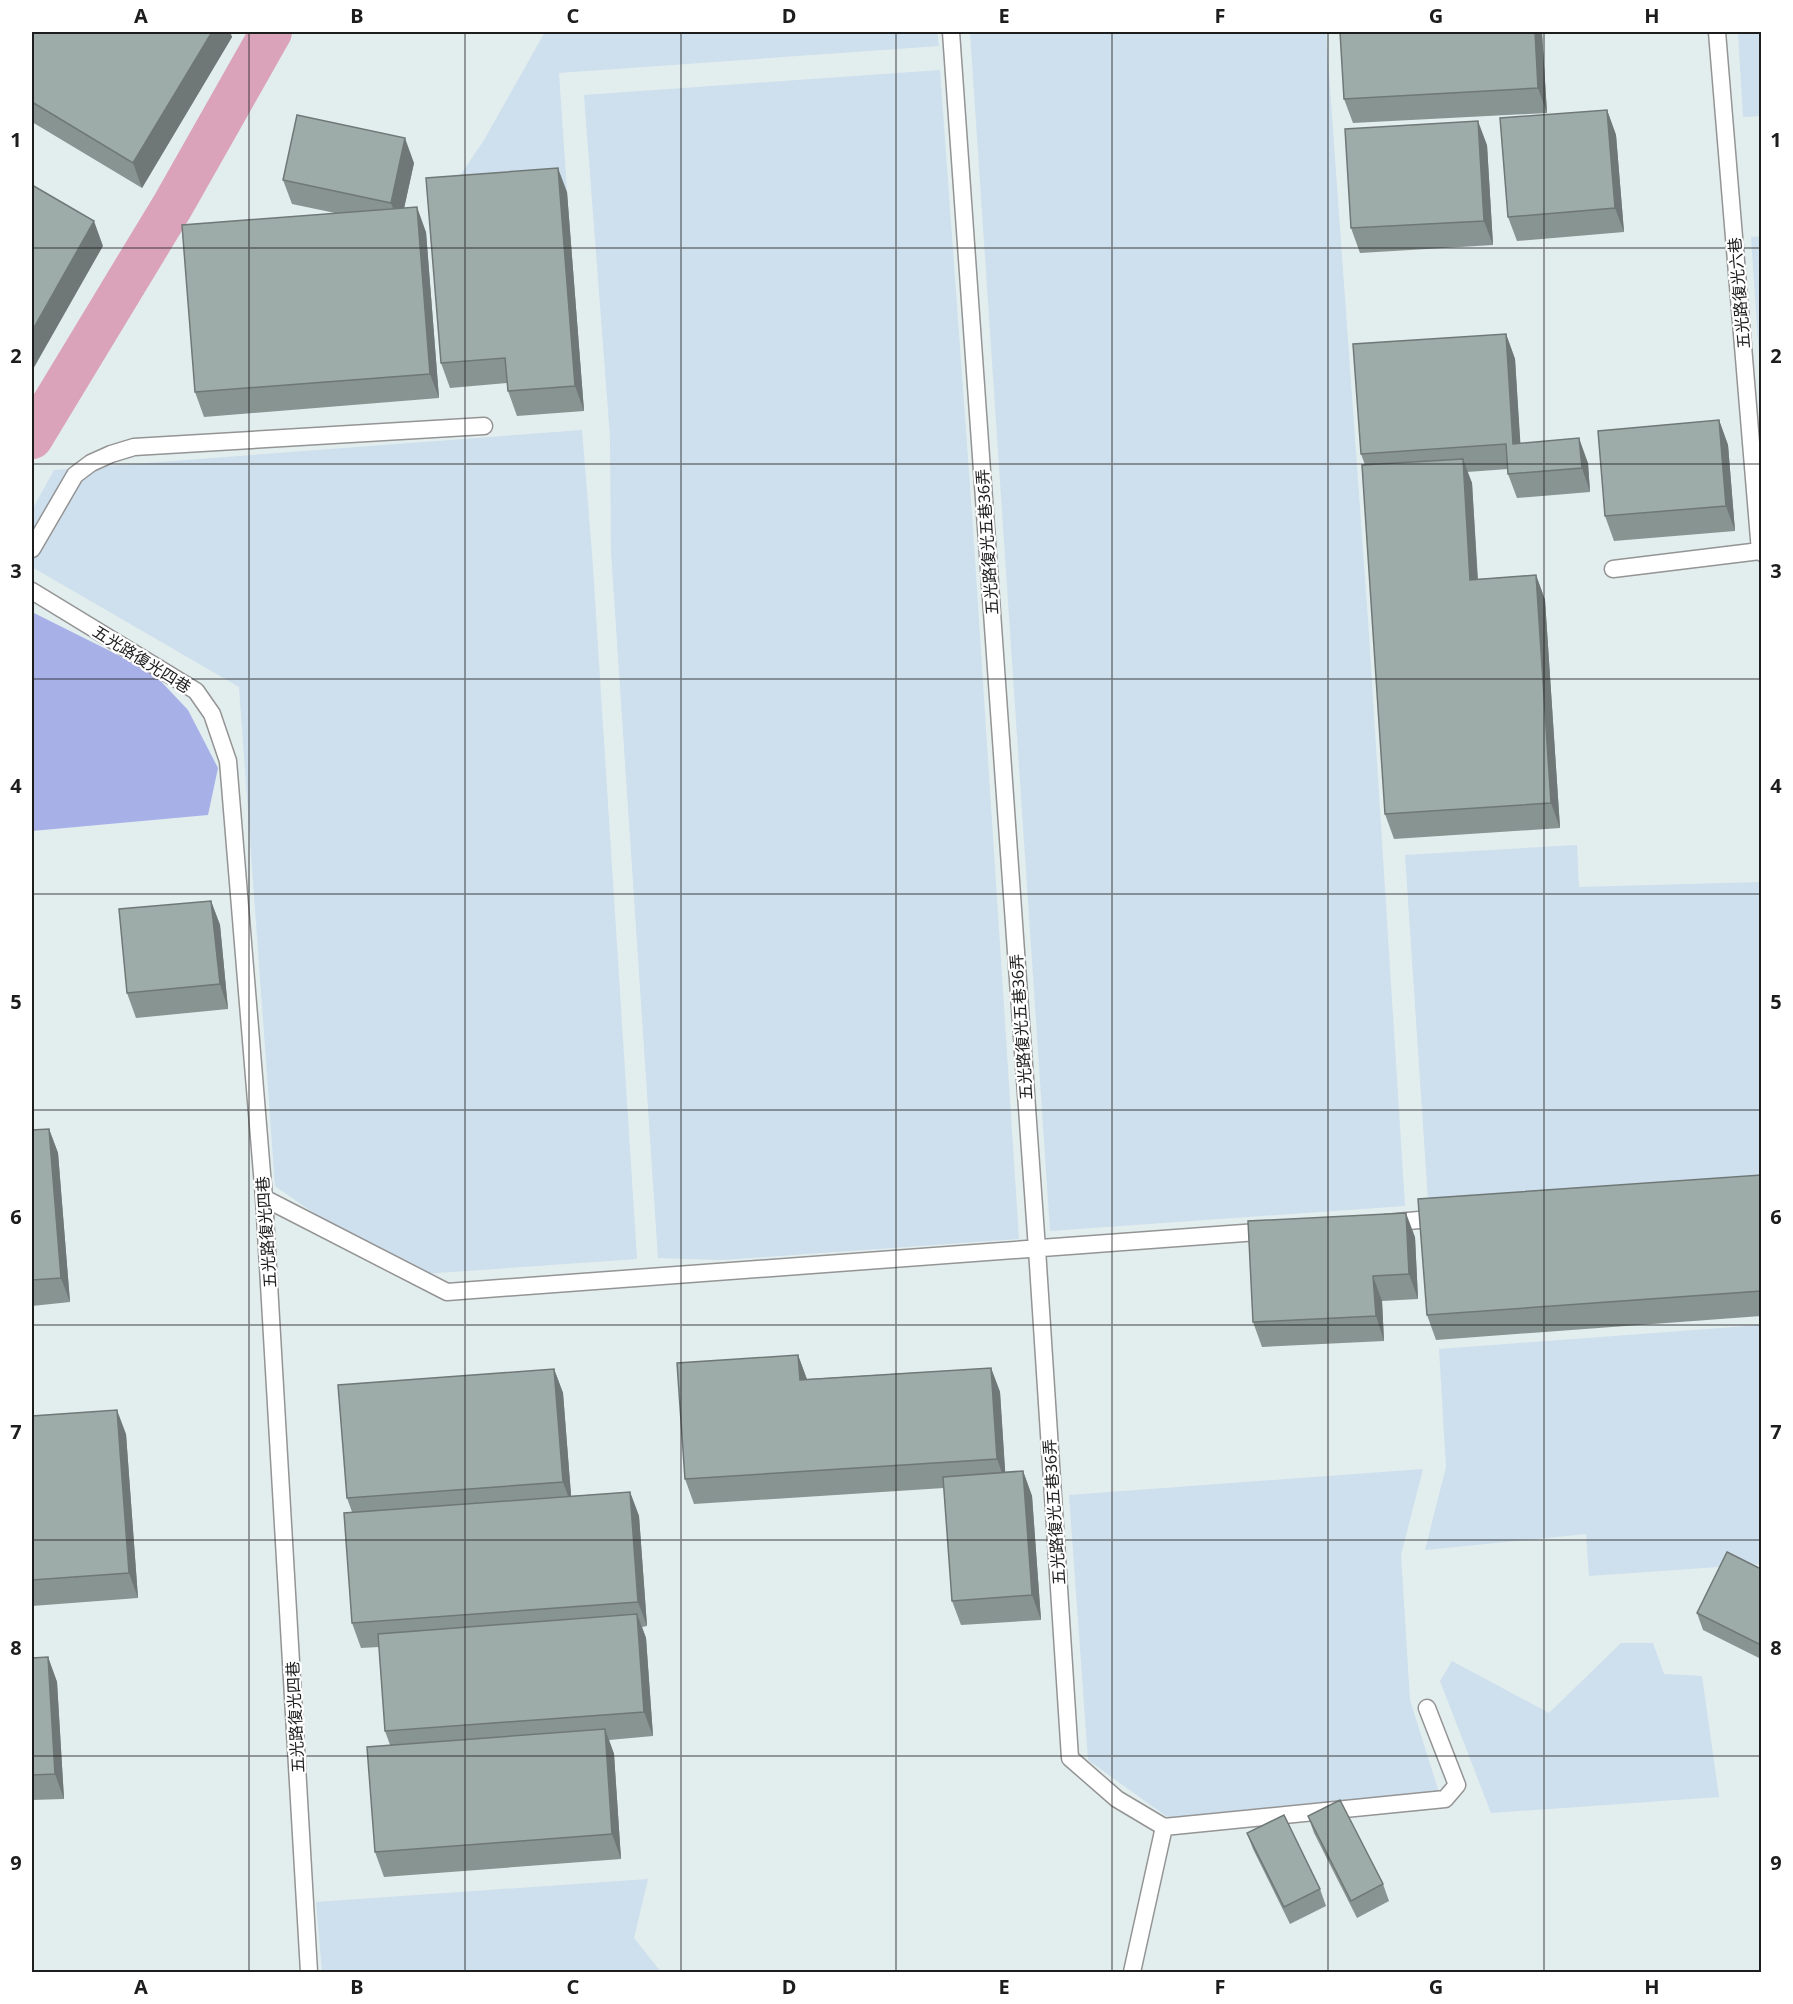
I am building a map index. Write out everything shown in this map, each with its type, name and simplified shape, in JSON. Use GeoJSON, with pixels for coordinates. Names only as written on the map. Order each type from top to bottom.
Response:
{"type":"FeatureCollection","features":[{"type":"Feature","properties":{"kind":"lane","name":"五光路復光五巷36弄"},"geometry":{"type":"LineString","coordinates":[[951,32],[1037,1249],[1070,1758],[1117,1799],[1164,1827]]}},
{"type":"Feature","properties":{"kind":"lane","name":"五光路復光六巷"},"geometry":{"type":"LineString","coordinates":[[1717,32],[1761,552]]}},
{"type":"Feature","properties":{"kind":"lane"},"geometry":{"type":"LineString","coordinates":[[32,549],[75,475],[91,462],[122,450],[134,447],[484,426]]}},
{"type":"Feature","properties":{"kind":"lane"},"geometry":{"type":"LineString","coordinates":[[1613,569],[1761,552]]}},
{"type":"Feature","properties":{"kind":"lane","name":"五光路復光四巷"},"geometry":{"type":"LineString","coordinates":[[32,591],[196,691],[212,714],[228,761],[264,1198],[309,1972]]}},
{"type":"Feature","properties":{"kind":"lane"},"geometry":{"type":"LineString","coordinates":[[264,1198],[447,1292],[1287,1230]]}},
{"type":"Feature","properties":{"kind":"lane"},"geometry":{"type":"LineString","coordinates":[[1370,1224],[1453,1218]]}},
{"type":"Feature","properties":{"kind":"lane"},"geometry":{"type":"LineString","coordinates":[[1132,1972],[1164,1827],[1445,1799],[1457,1785],[1427,1708]]}},
{"type":"Feature","properties":{"kind":"shaded area"},"geometry":{"type":"Polygon","coordinates":[[[545,32],[937,32],[939,46],[559,73],[567,192],[435,202],[451,189],[484,140],[545,32]]]}},
{"type":"Feature","properties":{"kind":"shaded area"},"geometry":{"type":"Polygon","coordinates":[[[970,32],[1326,32],[1368,620],[1405,1206],[1050,1231],[970,32]]]}},
{"type":"Feature","properties":{"kind":"shaded area"},"geometry":{"type":"Polygon","coordinates":[[[1738,32],[1761,32],[1761,116],[1743,117],[1738,32]]]}},
{"type":"Feature","properties":{"kind":"shaded area"},"geometry":{"type":"Polygon","coordinates":[[[940,70],[973,528],[1019,1239],[722,1260],[658,1258],[611,552],[610,437],[584,95],[940,70]]]}},
{"type":"Feature","properties":{"kind":"shaded area"},"geometry":{"type":"Polygon","coordinates":[[[1762,236],[1761,386],[1751,237],[1762,236]]]}},
{"type":"Feature","properties":{"kind":"shaded area"},"geometry":{"type":"Polygon","coordinates":[[[582,430],[592,553],[637,1259],[423,1274],[357,1243],[275,1186],[239,687],[32,567],[32,510],[54,470],[582,430]]]}},
{"type":"Feature","properties":{"kind":"shaded area"},"geometry":{"type":"Polygon","coordinates":[[[32,612],[152,672],[188,710],[218,768],[208,815],[32,831],[32,612]]]}},
{"type":"Feature","properties":{"kind":"shaded area"},"geometry":{"type":"Polygon","coordinates":[[[1577,845],[1579,887],[1761,882],[1761,1177],[1428,1200],[1405,855],[1577,845]]]}},
{"type":"Feature","properties":{"kind":"shaded area"},"geometry":{"type":"Polygon","coordinates":[[[1761,1325],[1761,1564],[1589,1576],[1586,1534],[1425,1550],[1446,1467],[1439,1349],[1761,1325]]]}},
{"type":"Feature","properties":{"kind":"shaded area"},"geometry":{"type":"Polygon","coordinates":[[[1423,1469],[1401,1555],[1410,1700],[1441,1799],[1184,1829],[1088,1760],[1069,1495],[1423,1469]]]}},
{"type":"Feature","properties":{"kind":"shaded area"},"geometry":{"type":"Polygon","coordinates":[[[1621,1643],[1653,1643],[1664,1674],[1702,1676],[1719,1797],[1491,1813],[1440,1681],[1452,1661],[1549,1713],[1621,1643]]]}},
{"type":"Feature","properties":{"kind":"shaded area"},"geometry":{"type":"Polygon","coordinates":[[[648,1879],[634,1938],[661,1972],[322,1972],[316,1902],[648,1879]]]}},
{"type":"Feature","properties":{"kind":"building"},"geometry":{"type":"Polygon","coordinates":[[[32,32],[212,32],[133,163],[32,102],[32,32]]]}},
{"type":"Feature","properties":{"kind":"building"},"geometry":{"type":"Polygon","coordinates":[[[1340,32],[1535,32],[1538,88],[1344,99],[1340,32]]]}},
{"type":"Feature","properties":{"kind":"building"},"geometry":{"type":"Polygon","coordinates":[[[1607,110],[1615,208],[1508,217],[1500,118],[1607,110]]]}},
{"type":"Feature","properties":{"kind":"building"},"geometry":{"type":"Polygon","coordinates":[[[297,115],[405,138],[391,203],[283,180],[297,115]]]}},
{"type":"Feature","properties":{"kind":"building"},"geometry":{"type":"Polygon","coordinates":[[[1478,121],[1484,221],[1351,228],[1345,129],[1478,121]]]}},
{"type":"Feature","properties":{"kind":"building"},"geometry":{"type":"Polygon","coordinates":[[[558,168],[575,386],[508,391],[505,358],[441,363],[426,178],[558,168]]]}},
{"type":"Feature","properties":{"kind":"building"},"geometry":{"type":"Polygon","coordinates":[[[32,185],[94,221],[32,331],[32,185]]]}},
{"type":"Feature","properties":{"kind":"building"},"geometry":{"type":"Polygon","coordinates":[[[417,207],[430,374],[195,392],[182,225],[417,207]]]}},
{"type":"Feature","properties":{"kind":"building"},"geometry":{"type":"Polygon","coordinates":[[[1506,334],[1513,444],[1579,438],[1582,468],[1508,474],[1506,444],[1361,454],[1353,344],[1506,334]]]}},
{"type":"Feature","properties":{"kind":"building"},"geometry":{"type":"Polygon","coordinates":[[[1719,420],[1726,506],[1605,516],[1598,431],[1719,420]]]}},
{"type":"Feature","properties":{"kind":"building"},"geometry":{"type":"Polygon","coordinates":[[[1463,459],[1470,580],[1536,575],[1551,803],[1385,814],[1362,465],[1463,459]]]}},
{"type":"Feature","properties":{"kind":"building"},"geometry":{"type":"Polygon","coordinates":[[[211,901],[220,984],[127,993],[119,909],[211,901]]]}},
{"type":"Feature","properties":{"kind":"building"},"geometry":{"type":"Polygon","coordinates":[[[49,1129],[61,1278],[32,1280],[32,1130],[49,1129]]]}},
{"type":"Feature","properties":{"kind":"building"},"geometry":{"type":"Polygon","coordinates":[[[1761,1175],[1761,1291],[1427,1315],[1418,1199],[1761,1175]]]}},
{"type":"Feature","properties":{"kind":"building"},"geometry":{"type":"Polygon","coordinates":[[[1406,1213],[1409,1274],[1373,1276],[1376,1316],[1253,1322],[1248,1221],[1406,1213]]]}},
{"type":"Feature","properties":{"kind":"building"},"geometry":{"type":"Polygon","coordinates":[[[798,1355],[800,1380],[991,1368],[997,1459],[685,1479],[677,1363],[798,1355]]]}},
{"type":"Feature","properties":{"kind":"building"},"geometry":{"type":"Polygon","coordinates":[[[554,1369],[563,1482],[347,1498],[338,1385],[554,1369]]]}},
{"type":"Feature","properties":{"kind":"building"},"geometry":{"type":"Polygon","coordinates":[[[117,1410],[129,1573],[32,1580],[32,1416],[117,1410]]]}},
{"type":"Feature","properties":{"kind":"building"},"geometry":{"type":"Polygon","coordinates":[[[1023,1471],[1032,1595],[952,1601],[943,1477],[1023,1471]]]}},
{"type":"Feature","properties":{"kind":"building"},"geometry":{"type":"Polygon","coordinates":[[[630,1492],[638,1602],[352,1623],[344,1513],[630,1492]]]}},
{"type":"Feature","properties":{"kind":"building"},"geometry":{"type":"Polygon","coordinates":[[[1727,1552],[1761,1569],[1761,1645],[1697,1613],[1727,1552]]]}},
{"type":"Feature","properties":{"kind":"building"},"geometry":{"type":"Polygon","coordinates":[[[637,1614],[644,1712],[385,1731],[378,1634],[637,1614]]]}},
{"type":"Feature","properties":{"kind":"building"},"geometry":{"type":"Polygon","coordinates":[[[48,1657],[55,1774],[32,1775],[32,1658],[48,1657]]]}},
{"type":"Feature","properties":{"kind":"building"},"geometry":{"type":"Polygon","coordinates":[[[605,1729],[612,1834],[375,1852],[367,1747],[605,1729]]]}},
{"type":"Feature","properties":{"kind":"building"},"geometry":{"type":"Polygon","coordinates":[[[1340,1800],[1383,1884],[1351,1901],[1308,1816],[1340,1800]]]}},
{"type":"Feature","properties":{"kind":"building"},"geometry":{"type":"Polygon","coordinates":[[[1284,1815],[1320,1889],[1284,1907],[1247,1833],[1284,1815]]]}},
{"type":"Feature","properties":{"kind":"waterway"},"geometry":{"type":"LineString","coordinates":[[32,438],[173,205],[271,32]]}}]}
